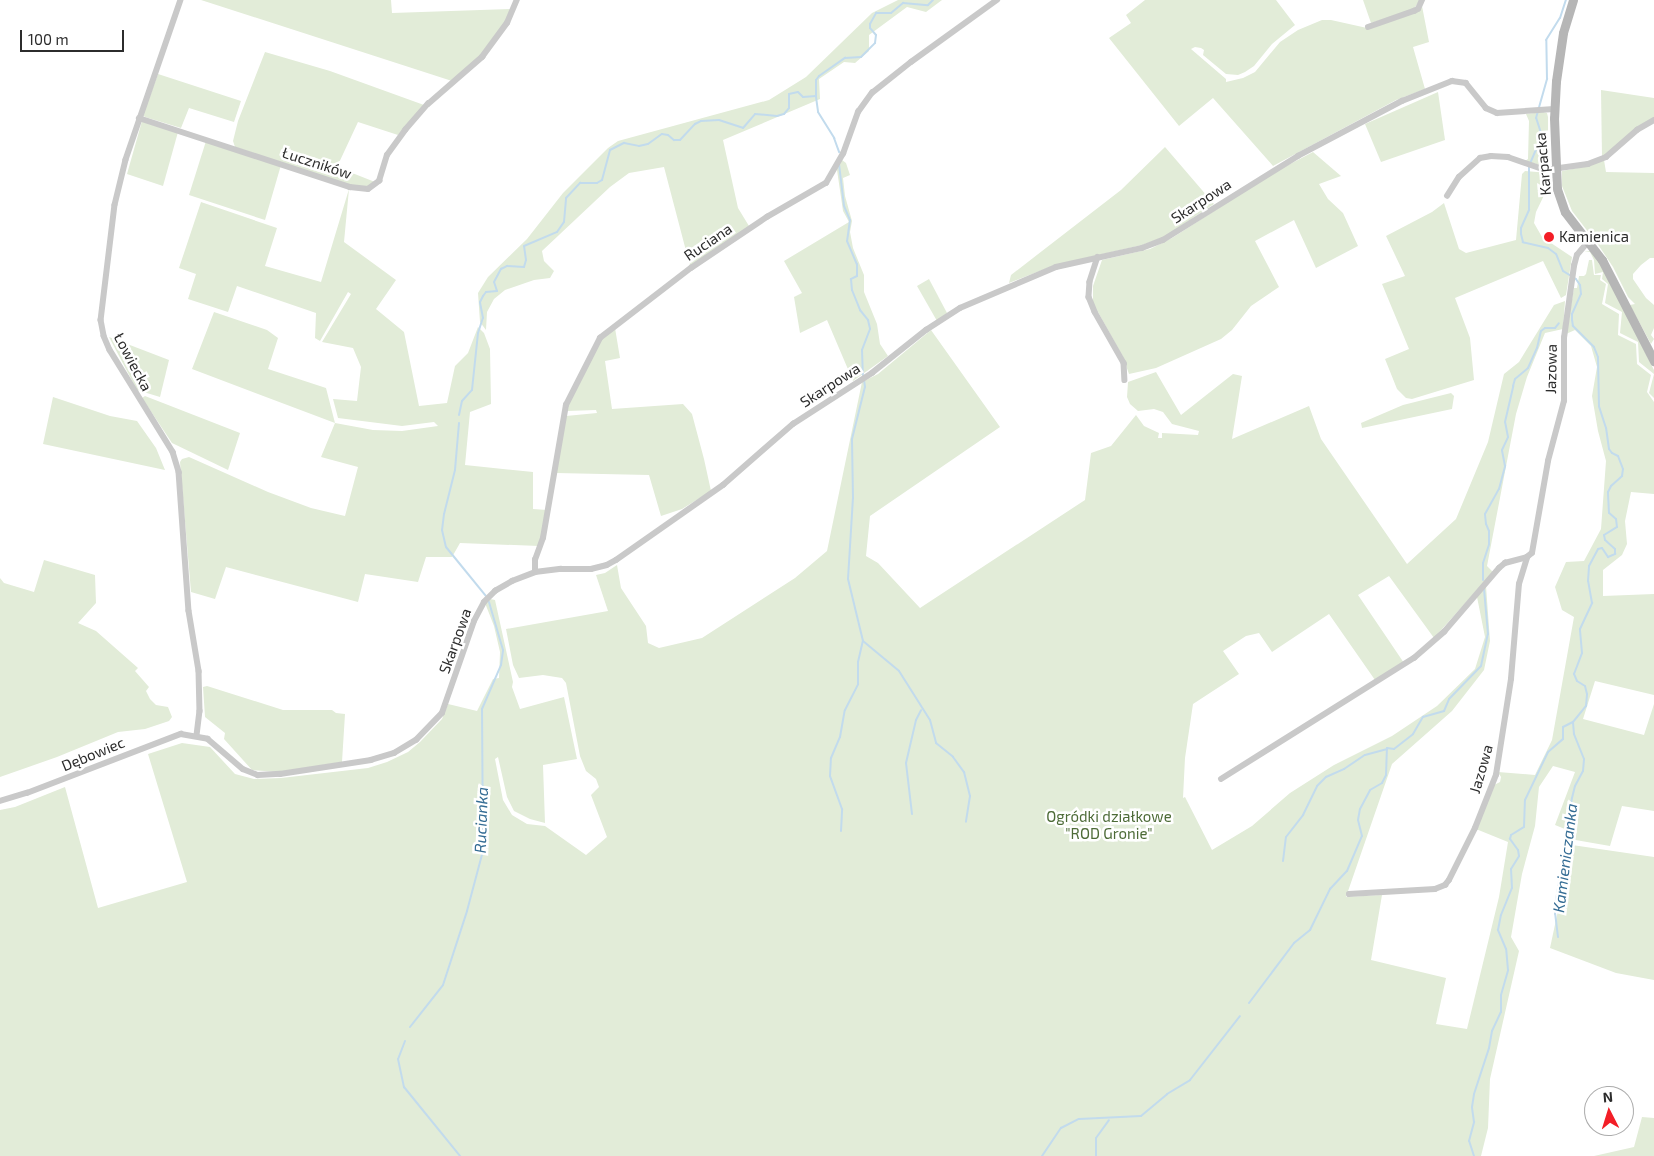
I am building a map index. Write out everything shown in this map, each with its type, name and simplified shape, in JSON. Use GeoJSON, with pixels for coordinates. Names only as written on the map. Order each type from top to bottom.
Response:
{"type":"FeatureCollection","features":[{"type":"Feature","properties":{"kind":"street","name":"Łowiecka"},"geometry":{"type":"LineString","coordinates":[[181,0],[139,118],[116,205],[102,307],[102,329],[110,350],[173,452],[179,472],[189,611],[199,671],[200,711],[197,736]]}},
{"type":"Feature","properties":{"kind":"street","name":"Łuczników"},"geometry":{"type":"LineString","coordinates":[[139,118],[350,187],[368,189],[379,181],[386,158],[394,144],[428,104],[482,57],[508,23],[517,0]]}},
{"type":"Feature","properties":{"kind":"street","name":"Ruciana"},"geometry":{"type":"LineString","coordinates":[[535,572],[535,560],[543,538],[566,405],[600,338],[691,268],[767,217],[826,183],[843,154],[858,112],[872,94],[911,62],[997,0]]}},
{"type":"Feature","properties":{"kind":"street"},"geometry":{"type":"LineString","coordinates":[[1368,27],[1414,12],[1418,9],[1422,0]]}},
{"type":"Feature","properties":{"kind":"street","name":"Karpacka"},"geometry":{"type":"LineString","coordinates":[[1573,0],[1561,44],[1549,110],[1555,170],[1561,203],[1608,270],[1654,362]]}},
{"type":"Feature","properties":{"kind":"street","name":"Skarpowa"},"geometry":{"type":"LineString","coordinates":[[197,736],[218,746],[242,769],[258,775],[280,774],[371,760],[394,754],[416,740],[442,713],[474,621],[484,602],[503,586],[535,572],[561,569],[591,569],[607,565],[723,485],[793,424],[872,372],[951,314],[984,296],[1056,267],[1142,248],[1163,240],[1298,156],[1402,102],[1452,81],[1466,83],[1490,111],[1504,113],[1549,110]]}},
{"type":"Feature","properties":{"kind":"street"},"geometry":{"type":"LineString","coordinates":[[1447,196],[1459,177],[1480,158],[1491,156],[1508,157],[1545,170],[1588,164],[1606,157],[1637,130],[1654,120]]}},
{"type":"Feature","properties":{"kind":"street","name":"Jazowa"},"geometry":{"type":"LineString","coordinates":[[1349,894],[1435,889],[1445,885],[1472,835],[1496,775],[1511,679],[1518,584],[1527,557],[1532,553],[1548,461],[1564,401],[1564,338],[1573,272],[1577,256],[1588,242]]}},
{"type":"Feature","properties":{"kind":"street"},"geometry":{"type":"LineString","coordinates":[[1098,257],[1090,282],[1089,297],[1095,312],[1124,363],[1125,380]]}},
{"type":"Feature","properties":{"kind":"street"},"geometry":{"type":"LineString","coordinates":[[1221,779],[1414,658],[1444,632],[1499,568],[1505,563],[1527,557]]}},
{"type":"Feature","properties":{"kind":"street","name":"Dębowiec"},"geometry":{"type":"LineString","coordinates":[[0,801],[27,793],[170,737],[182,734],[197,736]]}},
{"type":"Feature","properties":{"kind":"green space"},"geometry":{"type":"Polygon","coordinates":[[[201,0],[391,0],[392,13],[512,9],[506,22],[482,55],[452,81],[201,0]]]}},
{"type":"Feature","properties":{"kind":"green space"},"geometry":{"type":"Polygon","coordinates":[[[898,0],[942,0],[926,12],[907,7],[869,35],[869,51],[855,63],[844,62],[819,79],[820,99],[723,140],[738,208],[749,226],[690,266],[664,167],[629,173],[610,187],[542,251],[544,261],[554,271],[550,278],[534,280],[505,290],[494,299],[487,312],[486,330],[480,322],[478,293],[488,277],[527,239],[563,193],[608,148],[618,141],[769,100],[806,77],[872,13],[898,0]]]}},
{"type":"Feature","properties":{"kind":"green space"},"geometry":{"type":"Polygon","coordinates":[[[1145,0],[1276,0],[1295,25],[1272,44],[1254,66],[1245,72],[1238,75],[1226,74],[1203,55],[1204,50],[1195,47],[1191,49],[1226,79],[1226,82],[1243,78],[1255,72],[1280,42],[1298,30],[1322,20],[1331,20],[1367,28],[1422,6],[1429,42],[1413,47],[1425,89],[1396,100],[1273,166],[1213,98],[1179,126],[1109,38],[1131,23],[1126,15],[1145,0]]]}},
{"type":"Feature","properties":{"kind":"green space"},"geometry":{"type":"Polygon","coordinates":[[[1363,0],[1420,0],[1413,10],[1371,23],[1363,0]]]}},
{"type":"Feature","properties":{"kind":"green space"},"geometry":{"type":"Polygon","coordinates":[[[265,52],[330,71],[424,105],[398,135],[358,122],[337,167],[375,182],[371,186],[359,188],[235,147],[233,141],[238,121],[265,52]]]}},
{"type":"Feature","properties":{"kind":"green space"},"geometry":{"type":"Polygon","coordinates":[[[158,74],[241,101],[234,122],[189,108],[181,128],[145,117],[143,115],[158,74]]]}},
{"type":"Feature","properties":{"kind":"green space"},"geometry":{"type":"Polygon","coordinates":[[[1601,90],[1654,98],[1654,118],[1602,157],[1601,90]]]}},
{"type":"Feature","properties":{"kind":"green space"},"geometry":{"type":"Polygon","coordinates":[[[1438,92],[1445,140],[1381,162],[1365,124],[1438,92]]]}},
{"type":"Feature","properties":{"kind":"green space"},"geometry":{"type":"Polygon","coordinates":[[[1547,113],[1548,117],[1548,167],[1525,161],[1528,159],[1529,121],[1526,114],[1547,113]]]}},
{"type":"Feature","properties":{"kind":"green space"},"geometry":{"type":"Polygon","coordinates":[[[142,121],[178,132],[163,186],[127,174],[142,121]]]}},
{"type":"Feature","properties":{"kind":"green space"},"geometry":{"type":"Polygon","coordinates":[[[206,141],[281,165],[265,220],[189,195],[206,141]]]}},
{"type":"Feature","properties":{"kind":"green space"},"geometry":{"type":"Polygon","coordinates":[[[1165,147],[1214,204],[1164,237],[1142,245],[1055,265],[1009,283],[1011,275],[1121,190],[1165,147]]]}},
{"type":"Feature","properties":{"kind":"green space"},"geometry":{"type":"Polygon","coordinates":[[[1313,152],[1341,176],[1319,184],[1328,199],[1343,213],[1358,246],[1316,268],[1294,220],[1255,241],[1279,287],[1251,306],[1232,330],[1221,339],[1156,368],[1129,374],[1123,357],[1093,303],[1093,286],[1102,260],[1150,249],[1172,238],[1275,172],[1313,152]]]}},
{"type":"Feature","properties":{"kind":"green space"},"geometry":{"type":"Polygon","coordinates":[[[842,160],[846,163],[850,175],[843,178],[845,196],[852,221],[850,232],[853,248],[864,275],[864,292],[877,324],[880,344],[888,356],[853,381],[827,320],[800,333],[794,297],[802,293],[784,261],[849,222],[843,211],[837,170],[837,165],[842,160]]]}},
{"type":"Feature","properties":{"kind":"green space"},"geometry":{"type":"Polygon","coordinates":[[[1604,160],[1606,172],[1654,173],[1654,258],[1650,258],[1633,274],[1633,279],[1646,298],[1654,305],[1654,328],[1651,335],[1654,339],[1651,344],[1630,305],[1635,304],[1628,297],[1613,267],[1599,246],[1572,211],[1562,186],[1562,171],[1588,166],[1604,160]]]}},
{"type":"Feature","properties":{"kind":"green space"},"geometry":{"type":"Polygon","coordinates":[[[1525,171],[1549,173],[1549,185],[1536,212],[1534,223],[1542,237],[1572,257],[1566,295],[1561,298],[1543,261],[1455,298],[1470,338],[1474,380],[1412,399],[1406,398],[1397,389],[1385,359],[1409,349],[1382,284],[1405,276],[1386,236],[1432,212],[1444,203],[1459,249],[1466,253],[1516,240],[1522,174],[1525,171]]]}},
{"type":"Feature","properties":{"kind":"green space"},"geometry":{"type":"Polygon","coordinates":[[[349,189],[344,242],[396,280],[376,309],[404,332],[419,406],[447,403],[455,366],[468,353],[478,327],[484,333],[490,349],[491,404],[470,412],[465,465],[533,472],[533,509],[547,510],[539,546],[460,543],[452,557],[426,557],[418,582],[365,574],[358,602],[226,567],[215,599],[191,592],[180,462],[182,459],[189,457],[268,492],[311,508],[345,516],[358,467],[321,457],[335,423],[373,430],[402,431],[438,426],[434,422],[402,426],[338,418],[333,399],[357,401],[361,367],[353,348],[322,342],[351,294],[348,292],[320,341],[315,338],[316,313],[237,286],[228,312],[188,299],[196,274],[179,268],[201,202],[277,228],[265,266],[321,282],[349,189]]]}},
{"type":"Feature","properties":{"kind":"green space"},"geometry":{"type":"Polygon","coordinates":[[[1584,251],[1590,251],[1600,263],[1654,370],[1654,374],[1639,362],[1638,342],[1620,333],[1622,312],[1605,303],[1608,284],[1602,279],[1603,272],[1595,274],[1594,260],[1590,252],[1584,251]]]}},
{"type":"Feature","properties":{"kind":"green space","name":"Ogródki działkowe \"ROD Gronie\""},"geometry":{"type":"Polygon","coordinates":[[[1589,260],[1592,260],[1594,275],[1601,275],[1600,280],[1606,284],[1602,304],[1619,314],[1618,335],[1636,344],[1637,364],[1651,375],[1647,392],[1654,402],[1654,494],[1631,492],[1625,521],[1627,544],[1622,555],[1603,570],[1603,596],[1654,594],[1654,695],[1595,681],[1583,719],[1644,735],[1654,704],[1654,811],[1622,806],[1610,846],[1564,838],[1565,829],[1555,825],[1575,772],[1553,766],[1539,787],[1535,826],[1522,874],[1511,937],[1519,951],[1490,1079],[1488,1128],[1481,1156],[0,1156],[0,810],[15,807],[65,787],[98,908],[187,882],[148,754],[182,743],[210,747],[235,774],[254,779],[281,778],[368,768],[387,762],[408,752],[420,742],[442,719],[448,704],[477,711],[493,679],[499,678],[500,652],[494,626],[485,603],[490,599],[495,600],[513,682],[512,687],[520,709],[564,697],[577,759],[543,765],[545,823],[530,819],[514,811],[507,797],[498,757],[495,759],[503,800],[512,815],[527,824],[545,826],[586,855],[607,837],[591,795],[599,787],[596,779],[586,771],[580,756],[566,683],[562,678],[543,675],[519,678],[513,665],[506,629],[608,611],[596,575],[605,573],[617,565],[621,588],[646,626],[648,643],[659,648],[702,638],[795,578],[827,551],[862,382],[878,374],[931,330],[1000,427],[870,516],[866,556],[878,563],[920,608],[1085,500],[1091,453],[1111,446],[1136,415],[1144,426],[1159,433],[1158,438],[1162,438],[1162,433],[1198,435],[1199,431],[1172,424],[1163,412],[1154,409],[1138,411],[1130,404],[1127,397],[1128,382],[1156,372],[1181,415],[1233,374],[1242,376],[1232,439],[1309,406],[1321,439],[1407,564],[1456,519],[1488,442],[1504,374],[1519,362],[1554,305],[1565,301],[1563,329],[1545,333],[1527,377],[1516,414],[1487,566],[1493,572],[1434,638],[1389,576],[1358,595],[1404,663],[1375,680],[1329,614],[1272,652],[1259,633],[1246,636],[1223,651],[1239,674],[1193,704],[1185,758],[1183,798],[1185,797],[1212,850],[1252,826],[1290,793],[1334,765],[1392,736],[1437,706],[1475,669],[1485,637],[1477,597],[1486,586],[1490,641],[1484,670],[1452,711],[1392,764],[1346,897],[1382,895],[1371,960],[1446,978],[1436,1024],[1467,1029],[1499,897],[1508,842],[1476,829],[1494,785],[1500,782],[1501,777],[1498,772],[1535,775],[1552,740],[1574,617],[1562,610],[1555,587],[1566,562],[1584,561],[1601,529],[1606,461],[1598,431],[1592,396],[1597,367],[1591,346],[1575,330],[1566,334],[1574,288],[1577,288],[1579,276],[1586,274],[1589,260]]]}},
{"type":"Feature","properties":{"kind":"green space"},"geometry":{"type":"Polygon","coordinates":[[[929,279],[947,313],[937,321],[917,286],[929,279]]]}},
{"type":"Feature","properties":{"kind":"green space"},"geometry":{"type":"Polygon","coordinates":[[[214,312],[267,330],[278,338],[268,369],[326,388],[335,423],[192,369],[214,312]]]}},
{"type":"Feature","properties":{"kind":"green space"},"geometry":{"type":"Polygon","coordinates":[[[615,328],[620,358],[605,361],[612,409],[683,404],[692,414],[704,459],[711,491],[682,509],[661,516],[649,475],[556,473],[566,416],[597,413],[596,410],[567,411],[568,405],[602,339],[615,328]]]}},
{"type":"Feature","properties":{"kind":"green space"},"geometry":{"type":"Polygon","coordinates":[[[109,337],[169,360],[160,397],[137,390],[109,337]]]}},
{"type":"Feature","properties":{"kind":"green space"},"geometry":{"type":"Polygon","coordinates":[[[1654,374],[1654,398],[1649,393],[1654,374]]]}},
{"type":"Feature","properties":{"kind":"green space"},"geometry":{"type":"Polygon","coordinates":[[[1451,393],[1454,396],[1452,409],[1362,428],[1361,423],[1403,405],[1451,393]]]}},
{"type":"Feature","properties":{"kind":"green space"},"geometry":{"type":"Polygon","coordinates":[[[145,396],[240,433],[228,470],[172,443],[142,398],[145,396]]]}},
{"type":"Feature","properties":{"kind":"green space"},"geometry":{"type":"Polygon","coordinates":[[[53,397],[110,416],[137,421],[156,448],[165,470],[43,444],[53,397]]]}},
{"type":"Feature","properties":{"kind":"green space"},"geometry":{"type":"Polygon","coordinates":[[[44,560],[95,575],[96,603],[78,623],[96,631],[138,668],[135,671],[149,687],[146,691],[150,699],[156,705],[168,707],[172,717],[169,721],[145,729],[118,732],[57,757],[0,777],[0,578],[4,583],[34,592],[44,560]]]}},
{"type":"Feature","properties":{"kind":"green space"},"geometry":{"type":"Polygon","coordinates":[[[207,686],[283,710],[332,710],[336,713],[345,714],[342,762],[278,772],[252,770],[224,739],[225,733],[205,717],[203,687],[207,686]]]}},
{"type":"Feature","properties":{"kind":"green space"},"geometry":{"type":"Polygon","coordinates":[[[1572,845],[1654,857],[1654,980],[1616,973],[1550,948],[1572,845]]]}},
{"type":"Feature","properties":{"kind":"green space"},"geometry":{"type":"Polygon","coordinates":[[[1642,1117],[1654,1118],[1654,1156],[1594,1156],[1634,1147],[1642,1117]]]}},
{"type":"Feature","properties":{"kind":"waterway","name":"Rucianka"},"geometry":{"type":"LineString","coordinates":[[459,415],[462,401],[472,390],[478,333],[483,318],[480,302],[483,296],[486,292],[497,291],[494,282],[501,269],[507,266],[524,267],[526,260],[524,246],[557,232],[564,222],[566,198],[580,183],[597,183],[602,180],[610,150],[624,143],[639,146],[648,144],[662,134],[668,135],[674,140],[680,140],[695,124],[701,121],[719,120],[743,128],[755,114],[777,116],[784,114],[789,108],[789,94],[798,92],[803,97],[816,96],[816,80],[819,76],[845,58],[861,57],[875,43],[876,35],[870,28],[870,24],[876,13],[891,13],[903,3],[928,5],[933,0]]}},
{"type":"Feature","properties":{"kind":"waterway","name":"Kamieniczanka"},"geometry":{"type":"LineString","coordinates":[[1474,1156],[1469,1141],[1474,1122],[1472,1107],[1474,1094],[1489,1048],[1492,1031],[1501,1012],[1501,995],[1508,970],[1506,949],[1498,930],[1501,915],[1512,888],[1511,869],[1519,856],[1518,850],[1510,839],[1511,835],[1524,827],[1525,800],[1548,752],[1563,739],[1563,727],[1573,722],[1586,706],[1587,694],[1585,686],[1577,681],[1574,674],[1582,653],[1580,629],[1592,603],[1588,581],[1589,566],[1598,549],[1602,548],[1608,557],[1615,554],[1615,549],[1605,540],[1604,535],[1617,527],[1616,519],[1609,513],[1608,492],[1611,486],[1622,476],[1623,469],[1618,456],[1609,449],[1606,428],[1599,406],[1598,357],[1594,347],[1573,326],[1572,314],[1581,294],[1580,285],[1576,279],[1563,271],[1556,254],[1548,248],[1523,242],[1521,234],[1521,228],[1529,210],[1529,166],[1542,136],[1536,118],[1547,79],[1546,40],[1560,18],[1566,0]]}},
{"type":"Feature","properties":{"kind":"waterway"},"geometry":{"type":"LineString","coordinates":[[816,97],[818,112],[834,138],[839,152]]}},
{"type":"Feature","properties":{"kind":"waterway"},"geometry":{"type":"LineString","coordinates":[[839,164],[844,206],[850,220],[847,241],[857,264],[857,276],[851,279],[852,290],[860,310],[868,320],[870,329],[862,350],[863,375]]}},
{"type":"Feature","properties":{"kind":"waterway"},"geometry":{"type":"LineString","coordinates":[[1483,580],[1483,563],[1489,544],[1489,531],[1485,514],[1499,489],[1505,466],[1502,450],[1508,437],[1505,422],[1515,379],[1528,368],[1537,348],[1541,331],[1545,328],[1555,328],[1559,323]]}},
{"type":"Feature","properties":{"kind":"waterway"},"geometry":{"type":"LineString","coordinates":[[841,831],[842,809],[830,776],[831,758],[840,737],[845,710],[858,684],[858,662],[863,641],[848,579],[853,498],[852,439],[865,387],[864,380]]}},
{"type":"Feature","properties":{"kind":"waterway","name":"Rucianka"},"geometry":{"type":"LineString","coordinates":[[459,423],[455,470],[442,530],[446,547],[486,596]]}},
{"type":"Feature","properties":{"kind":"waterway"},"geometry":{"type":"LineString","coordinates":[[1249,1003],[1294,943],[1310,930],[1330,889],[1347,871],[1362,836],[1358,820],[1360,809],[1370,790],[1382,783],[1386,775],[1387,748],[1394,749],[1413,734],[1423,717],[1444,711],[1449,699],[1481,666],[1488,634],[1484,589]]}},
{"type":"Feature","properties":{"kind":"waterway","name":"Rucianka"},"geometry":{"type":"LineString","coordinates":[[410,1027],[443,985],[467,911],[483,851],[482,709],[501,665],[503,650],[489,602]]}},
{"type":"Feature","properties":{"kind":"waterway"},"geometry":{"type":"LineString","coordinates":[[863,641],[899,671],[930,720],[936,743],[953,757],[964,772],[970,796],[966,822]]}},
{"type":"Feature","properties":{"kind":"waterway"},"geometry":{"type":"LineString","coordinates":[[912,814],[906,763],[916,720],[921,710]]}},
{"type":"Feature","properties":{"kind":"waterway","name":"Kamieniczanka"},"geometry":{"type":"LineString","coordinates":[[1558,937],[1555,914],[1556,901],[1572,798],[1575,786],[1583,771],[1584,759],[1574,734],[1573,722]]}},
{"type":"Feature","properties":{"kind":"waterway"},"geometry":{"type":"LineString","coordinates":[[1283,861],[1286,837],[1303,815],[1317,786],[1326,777],[1344,769],[1365,755],[1387,749]]}},
{"type":"Feature","properties":{"kind":"waterway"},"geometry":{"type":"LineString","coordinates":[[1042,1156],[1061,1128],[1079,1119],[1141,1116],[1167,1094],[1190,1080],[1240,1016]]}},
{"type":"Feature","properties":{"kind":"waterway","name":"Rucianka"},"geometry":{"type":"LineString","coordinates":[[405,1041],[398,1059],[404,1087],[460,1156]]}},
{"type":"Feature","properties":{"kind":"waterway"},"geometry":{"type":"LineString","coordinates":[[1096,1156],[1096,1138],[1109,1120]]}},
{"type":"Feature","properties":{"kind":"place","name":"Kamienica"},"geometry":{"type":"Point","coordinates":[1549,237]}}]}
